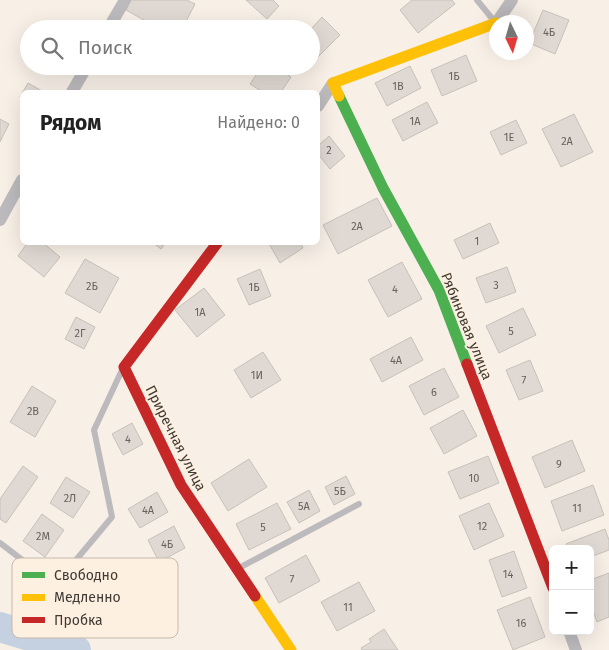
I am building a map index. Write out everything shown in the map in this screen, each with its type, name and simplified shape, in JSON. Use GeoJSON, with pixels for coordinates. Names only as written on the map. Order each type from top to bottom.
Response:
{"type":"FeatureCollection","features":[{"type":"Feature","properties":{"kind":"street"},"geometry":{"type":"LineString","coordinates":[[113,20],[125,0]]}},
{"type":"Feature","properties":{"kind":"street"},"geometry":{"type":"LineString","coordinates":[[502,15],[512,0]]}},
{"type":"Feature","properties":{"kind":"street"},"geometry":{"type":"LineString","coordinates":[[320,103],[333,83],[489,26]]}},
{"type":"Feature","properties":{"kind":"street"},"geometry":{"type":"LineString","coordinates":[[73,90],[82,75]]}},
{"type":"Feature","properties":{"kind":"street","name":"Рябиновая улица"},"geometry":{"type":"LineString","coordinates":[[333,83],[383,188],[439,290],[549,578]]}},
{"type":"Feature","properties":{"kind":"street"},"geometry":{"type":"LineString","coordinates":[[0,220],[20,184]]}},
{"type":"Feature","properties":{"kind":"street"},"geometry":{"type":"LineString","coordinates":[[124,367],[216,245]]}},
{"type":"Feature","properties":{"kind":"street","name":"Приречная улица"},"geometry":{"type":"LineString","coordinates":[[124,367],[181,485],[291,650]]}},
{"type":"Feature","properties":{"kind":"street"},"geometry":{"type":"LineString","coordinates":[[570,635],[576,650]]}},
{"type":"Feature","properties":{"kind":"lane"},"geometry":{"type":"LineString","coordinates":[[476,0],[490,15]]}},
{"type":"Feature","properties":{"kind":"lane"},"geometry":{"type":"LineString","coordinates":[[78,558],[112,517],[94,430],[124,367]]}},
{"type":"Feature","properties":{"kind":"lane"},"geometry":{"type":"LineString","coordinates":[[237,569],[359,504]]}},
{"type":"Feature","properties":{"kind":"lane"},"geometry":{"type":"LineString","coordinates":[[0,543],[20,558]]}},
{"type":"Feature","properties":{"kind":"building"},"geometry":{"type":"Polygon","coordinates":[[[131,0],[187,0],[195,4],[187,20],[144,20],[126,10],[131,0]]]}},
{"type":"Feature","properties":{"kind":"building"},"geometry":{"type":"Polygon","coordinates":[[[246,0],[273,0],[279,6],[267,19],[246,0]]]}},
{"type":"Feature","properties":{"kind":"building"},"geometry":{"type":"Polygon","coordinates":[[[412,0],[452,0],[455,4],[418,33],[400,10],[412,0]]]}},
{"type":"Feature","properties":{"kind":"building"},"geometry":{"type":"Polygon","coordinates":[[[543,10],[569,20],[555,54],[534,45],[534,31],[543,10]]]}},
{"type":"Feature","properties":{"kind":"building"},"geometry":{"type":"Polygon","coordinates":[[[322,17],[340,35],[320,55],[320,20],[322,17]]]}},
{"type":"Feature","properties":{"kind":"building"},"geometry":{"type":"Polygon","coordinates":[[[466,55],[477,81],[442,96],[431,70],[466,55]]]}},
{"type":"Feature","properties":{"kind":"building"},"geometry":{"type":"Polygon","coordinates":[[[410,66],[421,88],[387,106],[375,83],[410,66]]]}},
{"type":"Feature","properties":{"kind":"building"},"geometry":{"type":"Polygon","coordinates":[[[256,75],[288,75],[291,77],[282,90],[260,90],[250,84],[256,75]]]}},
{"type":"Feature","properties":{"kind":"building"},"geometry":{"type":"Polygon","coordinates":[[[28,83],[40,90],[24,90],[28,83]]]}},
{"type":"Feature","properties":{"kind":"building"},"geometry":{"type":"Polygon","coordinates":[[[427,102],[438,123],[403,141],[392,120],[427,102]]]}},
{"type":"Feature","properties":{"kind":"building"},"geometry":{"type":"Polygon","coordinates":[[[574,114],[593,152],[561,167],[542,129],[574,114]]]}},
{"type":"Feature","properties":{"kind":"building"},"geometry":{"type":"Polygon","coordinates":[[[0,119],[9,124],[0,142],[0,119]]]}},
{"type":"Feature","properties":{"kind":"building"},"geometry":{"type":"Polygon","coordinates":[[[516,120],[527,143],[501,155],[490,132],[516,120]]]}},
{"type":"Feature","properties":{"kind":"building"},"geometry":{"type":"Polygon","coordinates":[[[329,136],[345,156],[330,169],[320,156],[320,144],[329,136]]]}},
{"type":"Feature","properties":{"kind":"building"},"geometry":{"type":"Polygon","coordinates":[[[377,198],[392,226],[338,254],[323,225],[377,198]]]}},
{"type":"Feature","properties":{"kind":"building"},"geometry":{"type":"Polygon","coordinates":[[[490,223],[499,243],[463,259],[454,240],[490,223]]]}},
{"type":"Feature","properties":{"kind":"building"},"geometry":{"type":"Polygon","coordinates":[[[26,245],[46,245],[60,257],[44,277],[18,256],[26,245]]]}},
{"type":"Feature","properties":{"kind":"building"},"geometry":{"type":"Polygon","coordinates":[[[156,245],[164,245],[161,249],[156,245]]]}},
{"type":"Feature","properties":{"kind":"building"},"geometry":{"type":"Polygon","coordinates":[[[270,245],[302,245],[303,248],[280,263],[270,245]]]}},
{"type":"Feature","properties":{"kind":"building"},"geometry":{"type":"Polygon","coordinates":[[[85,259],[119,278],[100,313],[65,293],[85,259]]]}},
{"type":"Feature","properties":{"kind":"building"},"geometry":{"type":"Polygon","coordinates":[[[402,262],[422,299],[388,317],[368,280],[402,262]]]}},
{"type":"Feature","properties":{"kind":"building"},"geometry":{"type":"Polygon","coordinates":[[[507,267],[516,292],[486,303],[476,278],[507,267]]]}},
{"type":"Feature","properties":{"kind":"building"},"geometry":{"type":"Polygon","coordinates":[[[260,269],[271,296],[249,305],[237,279],[260,269]]]}},
{"type":"Feature","properties":{"kind":"building"},"geometry":{"type":"Polygon","coordinates":[[[204,288],[225,315],[197,337],[175,310],[204,288]]]}},
{"type":"Feature","properties":{"kind":"building"},"geometry":{"type":"Polygon","coordinates":[[[523,308],[536,335],[499,353],[486,326],[523,308]]]}},
{"type":"Feature","properties":{"kind":"building"},"geometry":{"type":"Polygon","coordinates":[[[76,317],[95,327],[84,349],[65,339],[76,317]]]}},
{"type":"Feature","properties":{"kind":"building"},"geometry":{"type":"Polygon","coordinates":[[[411,337],[423,360],[382,382],[370,359],[411,337]]]}},
{"type":"Feature","properties":{"kind":"building"},"geometry":{"type":"Polygon","coordinates":[[[263,352],[281,380],[251,398],[234,370],[263,352]]]}},
{"type":"Feature","properties":{"kind":"building"},"geometry":{"type":"Polygon","coordinates":[[[530,360],[543,391],[519,400],[506,370],[530,360]]]}},
{"type":"Feature","properties":{"kind":"building"},"geometry":{"type":"Polygon","coordinates":[[[444,368],[459,397],[424,415],[409,386],[444,368]]]}},
{"type":"Feature","properties":{"kind":"building"},"geometry":{"type":"Polygon","coordinates":[[[32,386],[56,401],[35,437],[10,422],[32,386]]]}},
{"type":"Feature","properties":{"kind":"building"},"geometry":{"type":"Polygon","coordinates":[[[463,410],[477,436],[444,454],[430,428],[463,410]]]}},
{"type":"Feature","properties":{"kind":"building"},"geometry":{"type":"Polygon","coordinates":[[[132,423],[143,444],[123,455],[112,434],[132,423]]]}},
{"type":"Feature","properties":{"kind":"building"},"geometry":{"type":"Polygon","coordinates":[[[572,440],[585,471],[545,488],[532,457],[572,440]]]}},
{"type":"Feature","properties":{"kind":"building"},"geometry":{"type":"Polygon","coordinates":[[[488,456],[499,483],[460,499],[448,472],[488,456]]]}},
{"type":"Feature","properties":{"kind":"building"},"geometry":{"type":"Polygon","coordinates":[[[249,459],[267,487],[228,511],[211,483],[249,459]]]}},
{"type":"Feature","properties":{"kind":"building"},"geometry":{"type":"Polygon","coordinates":[[[23,466],[38,477],[6,523],[0,519],[0,499],[23,466]]]}},
{"type":"Feature","properties":{"kind":"building"},"geometry":{"type":"Polygon","coordinates":[[[346,476],[355,494],[334,505],[325,487],[346,476]]]}},
{"type":"Feature","properties":{"kind":"building"},"geometry":{"type":"Polygon","coordinates":[[[66,477],[90,492],[73,518],[50,503],[66,477]]]}},
{"type":"Feature","properties":{"kind":"building"},"geometry":{"type":"Polygon","coordinates":[[[593,485],[604,515],[562,531],[551,501],[593,485]]]}},
{"type":"Feature","properties":{"kind":"building"},"geometry":{"type":"Polygon","coordinates":[[[309,490],[320,511],[299,523],[287,502],[309,490]]]}},
{"type":"Feature","properties":{"kind":"building"},"geometry":{"type":"Polygon","coordinates":[[[157,492],[168,512],[140,528],[128,509],[157,492]]]}},
{"type":"Feature","properties":{"kind":"building"},"geometry":{"type":"Polygon","coordinates":[[[277,503],[291,529],[249,550],[236,524],[277,503]]]}},
{"type":"Feature","properties":{"kind":"building"},"geometry":{"type":"Polygon","coordinates":[[[489,503],[504,536],[474,550],[459,516],[489,503]]]}},
{"type":"Feature","properties":{"kind":"building"},"geometry":{"type":"Polygon","coordinates":[[[42,514],[64,530],[45,557],[23,541],[42,514]]]}},
{"type":"Feature","properties":{"kind":"building"},"geometry":{"type":"Polygon","coordinates":[[[174,526],[185,548],[166,558],[157,558],[148,540],[174,526]]]}},
{"type":"Feature","properties":{"kind":"building"},"geometry":{"type":"Polygon","coordinates":[[[605,529],[609,540],[609,550],[594,556],[594,545],[566,544],[605,529]]]}},
{"type":"Feature","properties":{"kind":"building"},"geometry":{"type":"Polygon","coordinates":[[[514,551],[527,588],[502,597],[489,560],[514,551]]]}},
{"type":"Feature","properties":{"kind":"building"},"geometry":{"type":"Polygon","coordinates":[[[306,555],[320,581],[279,603],[265,578],[306,555]]]}},
{"type":"Feature","properties":{"kind":"building"},"geometry":{"type":"Polygon","coordinates":[[[609,573],[609,617],[597,622],[594,613],[594,579],[609,573]]]}},
{"type":"Feature","properties":{"kind":"building"},"geometry":{"type":"Polygon","coordinates":[[[359,582],[375,611],[337,631],[321,602],[359,582]]]}},
{"type":"Feature","properties":{"kind":"building"},"geometry":{"type":"Polygon","coordinates":[[[530,597],[545,637],[513,650],[497,610],[530,597]]]}},
{"type":"Feature","properties":{"kind":"building"},"geometry":{"type":"Polygon","coordinates":[[[384,629],[398,650],[362,650],[361,648],[371,642],[369,639],[384,629]]]}},
{"type":"Feature","properties":{"kind":"waterway"},"geometry":{"type":"LineString","coordinates":[[0,627],[12,631]]}},
{"type":"Feature","properties":{"kind":"waterway"},"geometry":{"type":"LineString","coordinates":[[36,638],[76,650]]}},
{"type":"Feature","properties":{"kind":"traffic: fast"},"geometry":{"type":"LineString","coordinates":[[339,96],[383,188],[439,290],[467,364]]}},
{"type":"Feature","properties":{"kind":"traffic: slow"},"geometry":{"type":"LineString","coordinates":[[339,96],[333,83],[489,26]]}},
{"type":"Feature","properties":{"kind":"traffic: slow"},"geometry":{"type":"LineString","coordinates":[[255,596],[291,650]]}},
{"type":"Feature","properties":{"kind":"traffic: jam"},"geometry":{"type":"LineString","coordinates":[[216,245],[124,367],[181,485],[255,596]]}},
{"type":"Feature","properties":{"kind":"traffic: jam"},"geometry":{"type":"LineString","coordinates":[[467,364],[549,578]]}}]}
